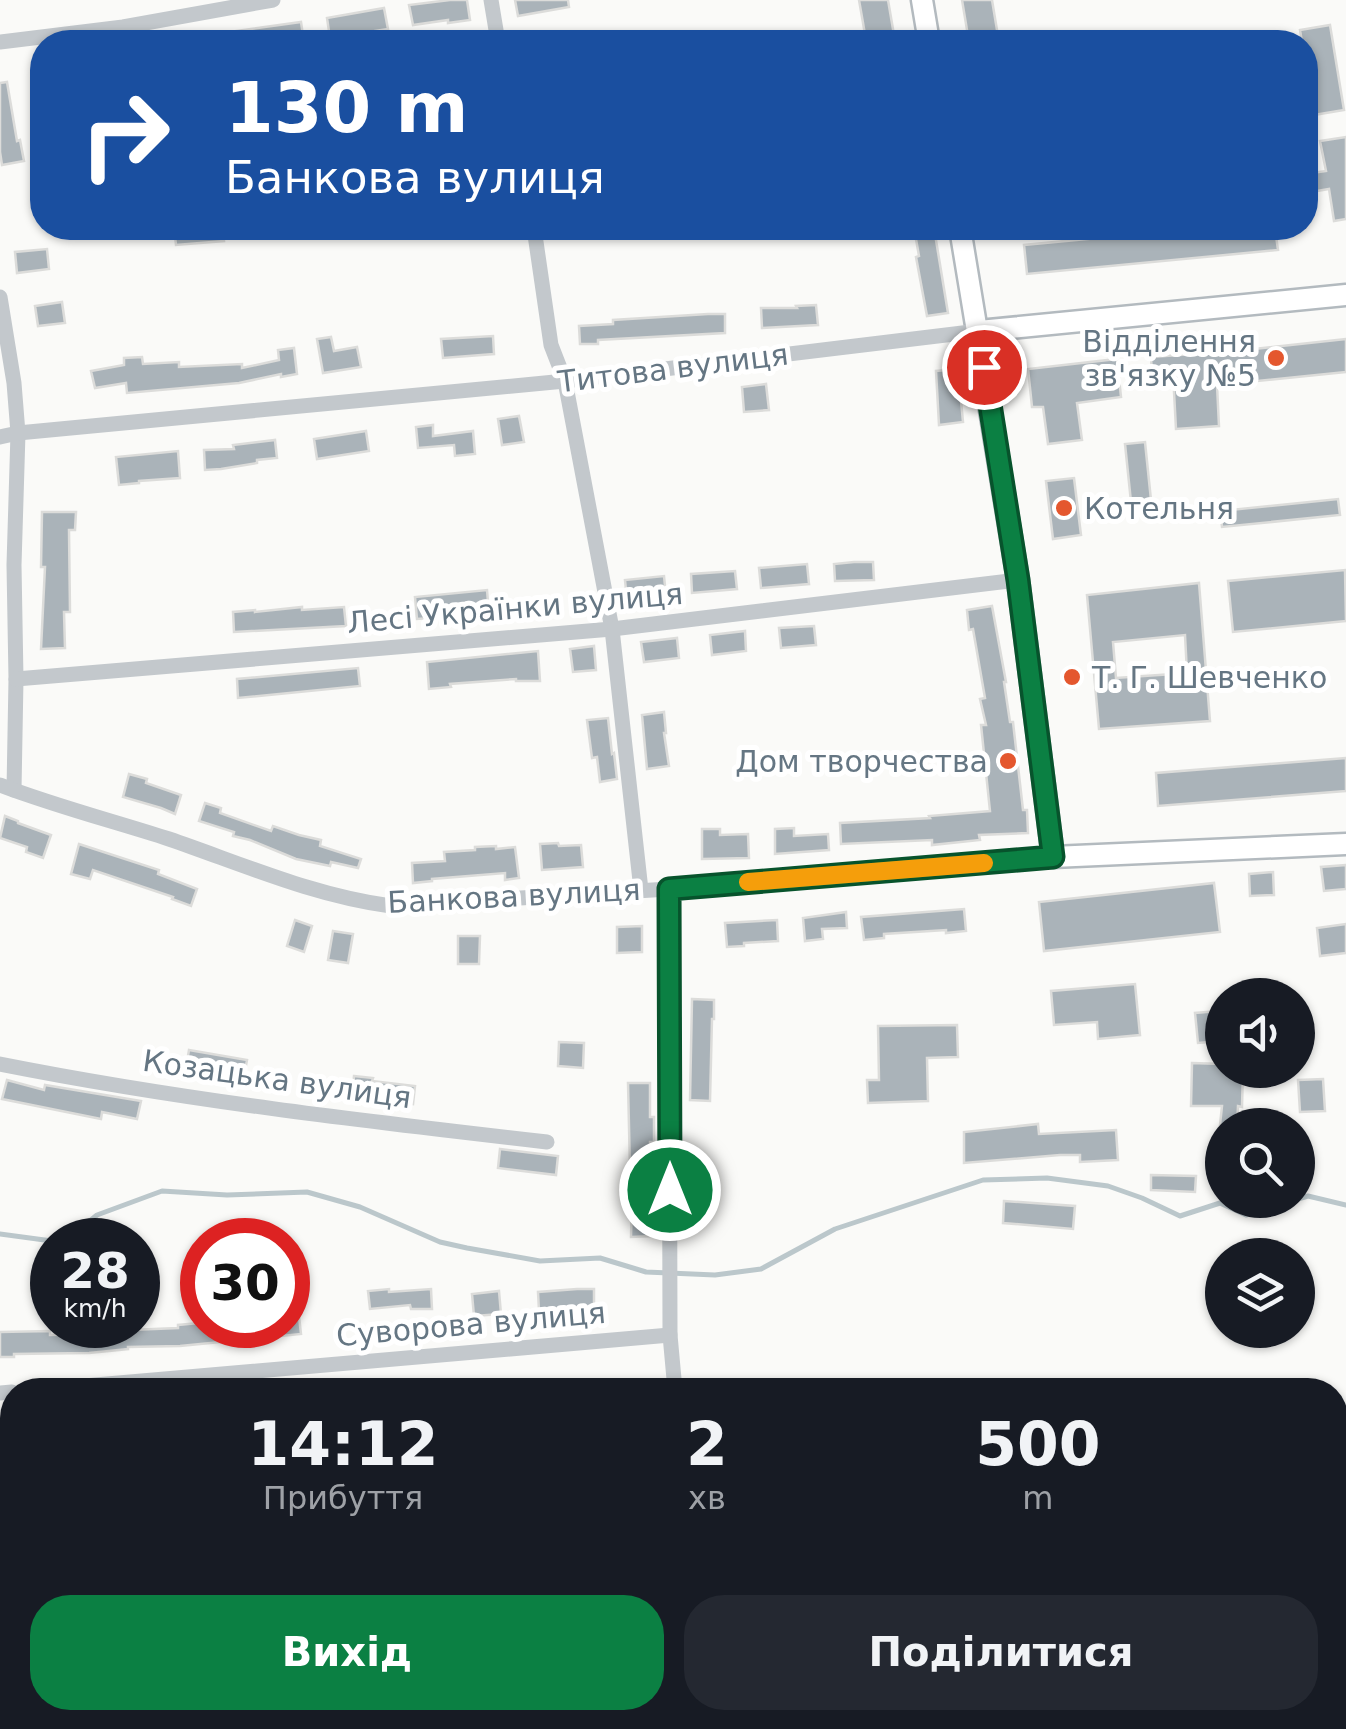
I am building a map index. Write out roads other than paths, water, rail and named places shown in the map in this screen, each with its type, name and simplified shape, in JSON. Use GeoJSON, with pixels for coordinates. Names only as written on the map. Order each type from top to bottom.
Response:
{"type":"FeatureCollection","features":[{"type":"Feature","properties":{"kind":"street"},"geometry":{"type":"LineString","coordinates":[[145,30],[273,0]]}},
{"type":"Feature","properties":{"kind":"street"},"geometry":{"type":"LineString","coordinates":[[491,0],[496,30]]}},
{"type":"Feature","properties":{"kind":"street"},"geometry":{"type":"LineString","coordinates":[[922,0],[927,30]]}},
{"type":"Feature","properties":{"kind":"street"},"geometry":{"type":"LineString","coordinates":[[0,42],[30,40]]}},
{"type":"Feature","properties":{"kind":"street"},"geometry":{"type":"LineString","coordinates":[[536,240],[551,346],[564,382],[612,629],[641,890]]}},
{"type":"Feature","properties":{"kind":"street"},"geometry":{"type":"LineString","coordinates":[[962,240],[1018,580],[1053,857]]}},
{"type":"Feature","properties":{"kind":"street","name":"Титова вулиця"},"geometry":{"type":"LineString","coordinates":[[0,437],[564,382],[978,332],[1346,295]]}},
{"type":"Feature","properties":{"kind":"street"},"geometry":{"type":"LineString","coordinates":[[0,296],[18,433],[7,565],[16,679],[7,788]]}},
{"type":"Feature","properties":{"kind":"street","name":"Лесі Українки вулиця"},"geometry":{"type":"LineString","coordinates":[[16,679],[612,629],[1018,580]]}},
{"type":"Feature","properties":{"kind":"street","name":"Банкова вулиця"},"geometry":{"type":"LineString","coordinates":[[7,788],[324,893],[405,905],[669,889],[1053,857],[1346,844]]}},
{"type":"Feature","properties":{"kind":"street"},"geometry":{"type":"LineString","coordinates":[[669,889],[673,1378]]}},
{"type":"Feature","properties":{"kind":"street","name":"Козацька вулиця"},"geometry":{"type":"LineString","coordinates":[[0,1064],[298,1113],[548,1142]]}},
{"type":"Feature","properties":{"kind":"street","name":"Суворова вулиця"},"geometry":{"type":"LineString","coordinates":[[176,1378],[670,1335]]}},
{"type":"Feature","properties":{"kind":"waterway"},"geometry":{"type":"LineString","coordinates":[[93,1218],[162,1191],[227,1195],[307,1192],[360,1207],[440,1242],[467,1248],[540,1261],[600,1258],[646,1272],[715,1275],[761,1269],[835,1229],[983,1180],[1047,1178],[1108,1186],[1180,1216],[1205,1208]]}},
{"type":"Feature","properties":{"kind":"waterway"},"geometry":{"type":"LineString","coordinates":[[1315,1198],[1346,1205]]}},
{"type":"Feature","properties":{"kind":"waterway"},"geometry":{"type":"LineString","coordinates":[[0,1234],[30,1238]]}},
{"type":"Feature","properties":{"kind":"place","name":"Відділення зв'язку №5"},"geometry":{"type":"Point","coordinates":[1276,358]}},
{"type":"Feature","properties":{"kind":"place","name":"Котельня"},"geometry":{"type":"Point","coordinates":[1064,508]}},
{"type":"Feature","properties":{"kind":"place","name":"Т. Г. Шевченко"},"geometry":{"type":"Point","coordinates":[1072,677]}},
{"type":"Feature","properties":{"kind":"place","name":"Дом творчества"},"geometry":{"type":"Point","coordinates":[1008,761]}}]}
